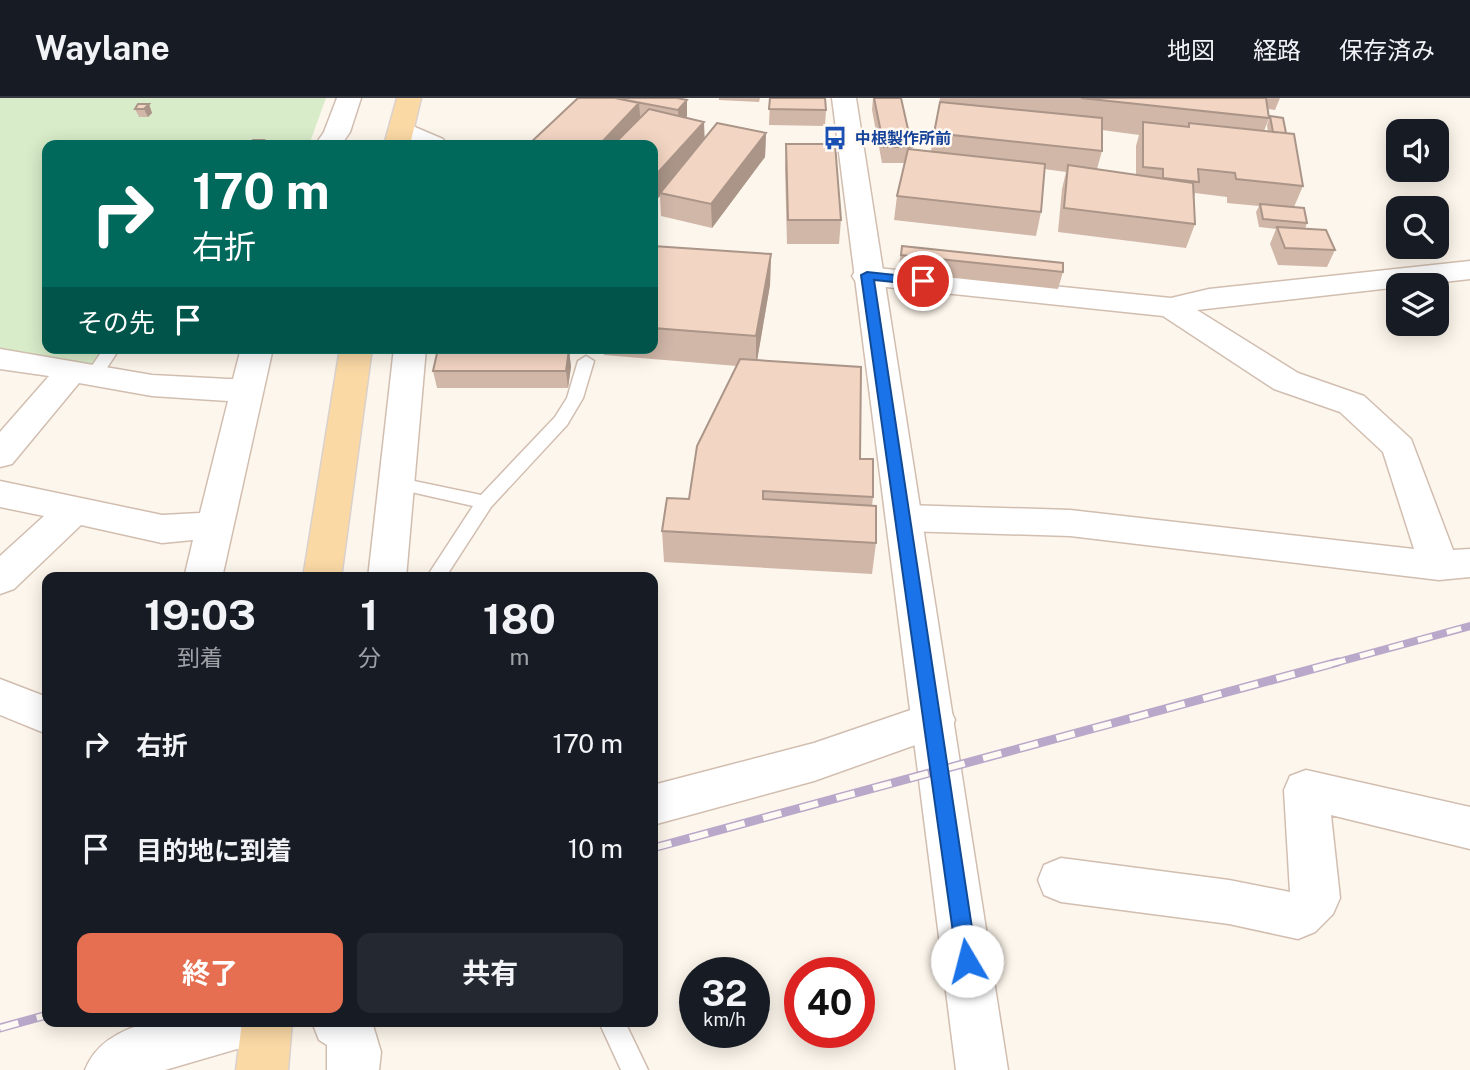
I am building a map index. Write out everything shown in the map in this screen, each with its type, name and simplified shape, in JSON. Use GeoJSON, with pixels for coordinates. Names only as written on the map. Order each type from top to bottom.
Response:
{"type":"FeatureCollection","features":[{"type":"Feature","properties":{"kind":"main road"},"geometry":{"type":"LineString","coordinates":[[400,138],[409,98]]}},
{"type":"Feature","properties":{"kind":"main road"},"geometry":{"type":"LineString","coordinates":[[323,572],[342,426],[355,354]]}},
{"type":"Feature","properties":{"kind":"main road"},"geometry":{"type":"LineString","coordinates":[[262,1070],[266,1027]]}},
{"type":"Feature","properties":{"kind":"street"},"geometry":{"type":"LineString","coordinates":[[331,140],[349,98]]}},
{"type":"Feature","properties":{"kind":"street"},"geometry":{"type":"LineString","coordinates":[[844,98],[867,275],[934,720],[982,1070]]}},
{"type":"Feature","properties":{"kind":"street"},"geometry":{"type":"LineString","coordinates":[[867,275],[1171,307],[1209,299],[1470,270]]}},
{"type":"Feature","properties":{"kind":"street"},"geometry":{"type":"LineString","coordinates":[[1171,307],[1286,381],[1352,404],[1399,447],[1455,565]]}},
{"type":"Feature","properties":{"kind":"street"},"geometry":{"type":"LineString","coordinates":[[204,572],[256,354]]}},
{"type":"Feature","properties":{"kind":"street"},"geometry":{"type":"LineString","coordinates":[[388,572],[409,354]]}},
{"type":"Feature","properties":{"kind":"street"},"geometry":{"type":"LineString","coordinates":[[0,359],[23,360],[82,373],[202,391],[247,389]]}},
{"type":"Feature","properties":{"kind":"street"},"geometry":{"type":"LineString","coordinates":[[0,455],[82,373]]}},
{"type":"Feature","properties":{"kind":"street"},"geometry":{"type":"LineString","coordinates":[[0,494],[162,528],[214,525]]}},
{"type":"Feature","properties":{"kind":"street"},"geometry":{"type":"LineString","coordinates":[[0,579],[76,508]]}},
{"type":"Feature","properties":{"kind":"street"},"geometry":{"type":"LineString","coordinates":[[904,518],[1070,523],[1455,565]]}},
{"type":"Feature","properties":{"kind":"street"},"geometry":{"type":"LineString","coordinates":[[0,696],[42,714]]}},
{"type":"Feature","properties":{"kind":"street"},"geometry":{"type":"LineString","coordinates":[[658,804],[814,762],[934,720]]}},
{"type":"Feature","properties":{"kind":"street"},"geometry":{"type":"LineString","coordinates":[[1061,880],[1229,902],[1298,916],[1315,898],[1306,790],[1470,828]]}},
{"type":"Feature","properties":{"kind":"street"},"geometry":{"type":"LineString","coordinates":[[111,1070],[139,1051],[231,1027]]}},
{"type":"Feature","properties":{"kind":"street"},"geometry":{"type":"LineString","coordinates":[[346,1027],[349,1029],[355,1052],[353,1070]]}},
{"type":"Feature","properties":{"kind":"lane"},"geometry":{"type":"LineString","coordinates":[[82,373],[105,354]]}},
{"type":"Feature","properties":{"kind":"lane"},"geometry":{"type":"LineString","coordinates":[[439,572],[485,502],[561,421],[575,398],[586,361]]}},
{"type":"Feature","properties":{"kind":"lane"},"geometry":{"type":"LineString","coordinates":[[395,483],[485,502]]}},
{"type":"Feature","properties":{"kind":"lane"},"geometry":{"type":"LineString","coordinates":[[614,1027],[635,1070]]}},
{"type":"Feature","properties":{"kind":"green space"},"geometry":{"type":"Polygon","coordinates":[[[0,98],[326,98],[311,140],[42,140],[42,354],[98,354],[90,366],[36,355],[0,353],[0,98]]]}},
{"type":"Feature","properties":{"kind":"building"},"geometry":{"type":"Polygon","coordinates":[[[578,98],[615,98],[639,103],[604,140],[533,140],[578,98]]]}},
{"type":"Feature","properties":{"kind":"building"},"geometry":{"type":"Polygon","coordinates":[[[615,98],[677,98],[687,100],[678,110],[615,98]]]}},
{"type":"Feature","properties":{"kind":"building"},"geometry":{"type":"Polygon","coordinates":[[[770,98],[825,98],[826,110],[769,109],[770,98]]]}},
{"type":"Feature","properties":{"kind":"building"},"geometry":{"type":"Polygon","coordinates":[[[874,98],[901,98],[912,147],[884,147],[874,98]]]}},
{"type":"Feature","properties":{"kind":"building"},"geometry":{"type":"Polygon","coordinates":[[[1081,98],[1266,98],[1269,118],[1081,98]]]}},
{"type":"Feature","properties":{"kind":"building"},"geometry":{"type":"Polygon","coordinates":[[[940,102],[1102,118],[1102,151],[934,133],[940,102]]]}},
{"type":"Feature","properties":{"kind":"building"},"geometry":{"type":"Polygon","coordinates":[[[138,104],[149,104],[144,109],[135,109],[138,104]]]}},
{"type":"Feature","properties":{"kind":"building"},"geometry":{"type":"Polygon","coordinates":[[[649,109],[704,122],[658,173],[658,140],[618,140],[649,109]]]}},
{"type":"Feature","properties":{"kind":"building"},"geometry":{"type":"Polygon","coordinates":[[[1270,116],[1283,118],[1286,133],[1273,132],[1270,116]]]}},
{"type":"Feature","properties":{"kind":"building"},"geometry":{"type":"Polygon","coordinates":[[[1143,122],[1189,127],[1189,123],[1294,134],[1303,186],[1236,179],[1235,173],[1198,169],[1199,182],[1163,178],[1163,169],[1143,167],[1143,122]]]}},
{"type":"Feature","properties":{"kind":"building"},"geometry":{"type":"Polygon","coordinates":[[[717,123],[766,133],[711,204],[660,193],[717,123]]]}},
{"type":"Feature","properties":{"kind":"building"},"geometry":{"type":"Polygon","coordinates":[[[786,144],[835,144],[841,220],[788,220],[786,144]]]}},
{"type":"Feature","properties":{"kind":"building"},"geometry":{"type":"Polygon","coordinates":[[[908,149],[1045,164],[1041,212],[897,196],[908,149]]]}},
{"type":"Feature","properties":{"kind":"building"},"geometry":{"type":"Polygon","coordinates":[[[1068,165],[1193,183],[1195,224],[1064,208],[1068,165]]]}},
{"type":"Feature","properties":{"kind":"building"},"geometry":{"type":"Polygon","coordinates":[[[1260,204],[1304,208],[1307,223],[1263,219],[1260,204]]]}},
{"type":"Feature","properties":{"kind":"building"},"geometry":{"type":"Polygon","coordinates":[[[1277,227],[1326,230],[1335,250],[1285,248],[1277,227]]]}},
{"type":"Feature","properties":{"kind":"building"},"geometry":{"type":"Polygon","coordinates":[[[658,246],[771,254],[756,336],[658,328],[658,246]]]}},
{"type":"Feature","properties":{"kind":"building"},"geometry":{"type":"Polygon","coordinates":[[[902,246],[1063,263],[1063,272],[901,255],[902,246]]]}},
{"type":"Feature","properties":{"kind":"building"},"geometry":{"type":"Polygon","coordinates":[[[437,354],[568,354],[566,371],[433,371],[437,354]]]}},
{"type":"Feature","properties":{"kind":"building"},"geometry":{"type":"Polygon","coordinates":[[[740,359],[861,367],[860,459],[873,459],[873,497],[763,491],[763,499],[876,506],[876,543],[662,531],[667,498],[689,499],[697,446],[740,359]]]}},
{"type":"Feature","properties":{"kind":"railway"},"geometry":{"type":"LineString","coordinates":[[1331,664],[1470,626]]}},
{"type":"Feature","properties":{"kind":"railway"},"geometry":{"type":"LineString","coordinates":[[658,847],[1338,662]]}},
{"type":"Feature","properties":{"kind":"railway"},"geometry":{"type":"LineString","coordinates":[[0,1028],[42,1016]]}},
{"type":"Feature","properties":{"kind":"place","name":"中根製作所前"},"geometry":{"type":"Point","coordinates":[835,138]}},
{"type":"Feature","properties":{"kind":"route"},"geometry":{"type":"LineString","coordinates":[[923,281],[867,275],[934,720],[967,961]]}}]}
